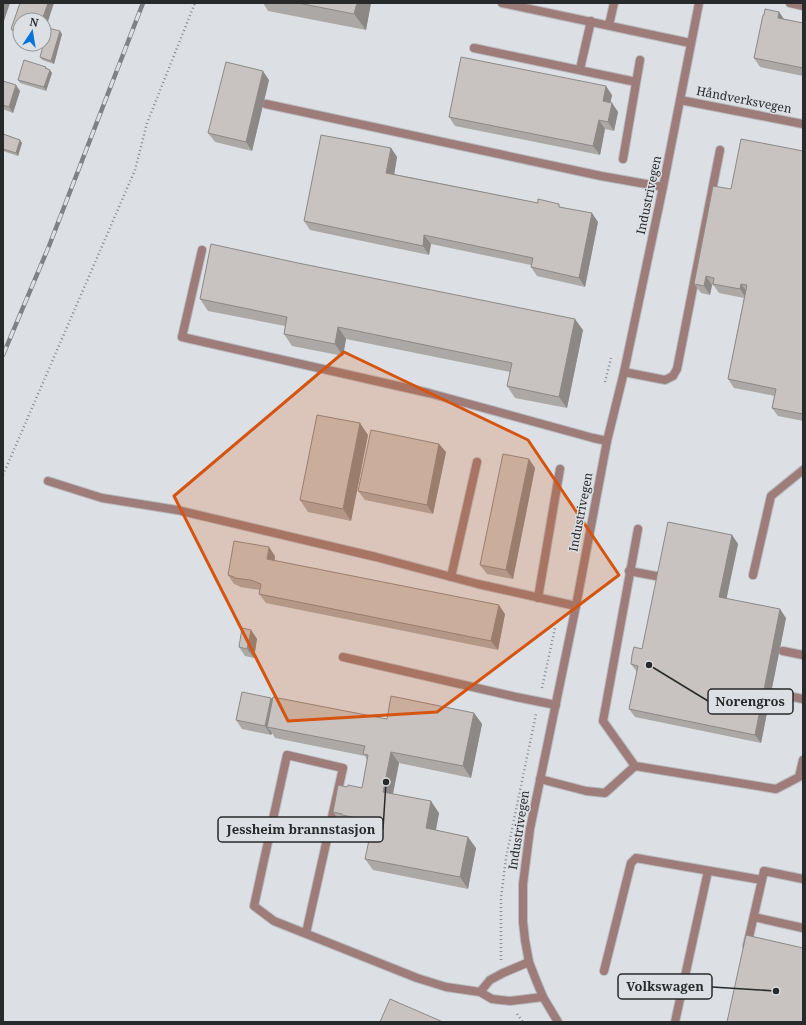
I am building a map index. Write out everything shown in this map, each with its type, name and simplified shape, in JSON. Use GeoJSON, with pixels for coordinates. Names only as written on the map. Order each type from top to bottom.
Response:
{"type":"FeatureCollection","features":[{"type":"Feature","properties":{"kind":"street"},"geometry":{"type":"LineString","coordinates":[[502,3],[690,43]]}},
{"type":"Feature","properties":{"kind":"street"},"geometry":{"type":"LineString","coordinates":[[609,25],[614,3]]}},
{"type":"Feature","properties":{"kind":"street","name":"Industrivegen"},"geometry":{"type":"LineString","coordinates":[[558,1022],[543,997],[529,962],[525,940],[523,922],[524,884],[530,829],[576,606],[607,440],[624,372],[663,187],[699,3]]}},
{"type":"Feature","properties":{"kind":"street"},"geometry":{"type":"LineString","coordinates":[[790,3],[803,6]]}},
{"type":"Feature","properties":{"kind":"street"},"geometry":{"type":"LineString","coordinates":[[580,70],[591,21]]}},
{"type":"Feature","properties":{"kind":"street"},"geometry":{"type":"LineString","coordinates":[[474,48],[636,82]]}},
{"type":"Feature","properties":{"kind":"street"},"geometry":{"type":"LineString","coordinates":[[623,159],[640,60]]}},
{"type":"Feature","properties":{"kind":"street","name":"Håndverksvegen"},"geometry":{"type":"LineString","coordinates":[[680,100],[803,124]]}},
{"type":"Feature","properties":{"kind":"street"},"geometry":{"type":"LineString","coordinates":[[266,104],[601,176],[663,187]]}},
{"type":"Feature","properties":{"kind":"street"},"geometry":{"type":"LineString","coordinates":[[624,372],[665,380],[673,376],[677,369],[720,150]]}},
{"type":"Feature","properties":{"kind":"street"},"geometry":{"type":"LineString","coordinates":[[202,250],[182,337],[429,393],[593,438],[607,440]]}},
{"type":"Feature","properties":{"kind":"street"},"geometry":{"type":"LineString","coordinates":[[451,576],[477,462]]}},
{"type":"Feature","properties":{"kind":"street"},"geometry":{"type":"LineString","coordinates":[[538,598],[560,469]]}},
{"type":"Feature","properties":{"kind":"street"},"geometry":{"type":"LineString","coordinates":[[753,575],[771,496],[803,470]]}},
{"type":"Feature","properties":{"kind":"street"},"geometry":{"type":"LineString","coordinates":[[48,481],[102,498],[177,510],[376,556],[538,598],[576,606]]}},
{"type":"Feature","properties":{"kind":"street"},"geometry":{"type":"LineString","coordinates":[[638,529],[629,571],[603,720],[635,766],[776,789],[799,777],[803,760]]}},
{"type":"Feature","properties":{"kind":"street"},"geometry":{"type":"LineString","coordinates":[[629,571],[656,576]]}},
{"type":"Feature","properties":{"kind":"street"},"geometry":{"type":"LineString","coordinates":[[783,651],[803,655]]}},
{"type":"Feature","properties":{"kind":"street"},"geometry":{"type":"LineString","coordinates":[[343,657],[556,705]]}},
{"type":"Feature","properties":{"kind":"street"},"geometry":{"type":"LineString","coordinates":[[774,693],[803,699]]}},
{"type":"Feature","properties":{"kind":"street"},"geometry":{"type":"LineString","coordinates":[[306,933],[343,768],[286,755],[254,906],[274,921],[417,978],[446,987],[480,992],[492,999],[510,1001],[543,997]]}},
{"type":"Feature","properties":{"kind":"street"},"geometry":{"type":"LineString","coordinates":[[540,779],[586,791],[605,793],[635,766]]}},
{"type":"Feature","properties":{"kind":"street"},"geometry":{"type":"LineString","coordinates":[[604,971],[630,863],[636,858],[762,880]]}},
{"type":"Feature","properties":{"kind":"street"},"geometry":{"type":"LineString","coordinates":[[675,1022],[708,871]]}},
{"type":"Feature","properties":{"kind":"street"},"geometry":{"type":"LineString","coordinates":[[746,955],[764,871],[803,879]]}},
{"type":"Feature","properties":{"kind":"street"},"geometry":{"type":"LineString","coordinates":[[754,918],[803,928]]}},
{"type":"Feature","properties":{"kind":"street"},"geometry":{"type":"LineString","coordinates":[[480,992],[490,980],[529,962]]}},
{"type":"Feature","properties":{"kind":"path"},"geometry":{"type":"LineString","coordinates":[[3,475],[135,170],[147,123],[195,3]]}},
{"type":"Feature","properties":{"kind":"highlighted area"},"geometry":{"type":"Polygon","coordinates":[[[344,352],[528,440],[619,575],[437,712],[288,721],[174,496],[344,352]]]}},
{"type":"Feature","properties":{"kind":"building"},"geometry":{"type":"Polygon","coordinates":[[[20,3],[48,3],[45,12],[17,12],[20,3]]]}},
{"type":"Feature","properties":{"kind":"building"},"geometry":{"type":"Polygon","coordinates":[[[298,3],[357,3],[354,14],[298,3]]]}},
{"type":"Feature","properties":{"kind":"building"},"geometry":{"type":"Polygon","coordinates":[[[765,9],[779,12],[778,18],[803,23],[803,68],[754,58],[765,9]]]}},
{"type":"Feature","properties":{"kind":"building"},"geometry":{"type":"Polygon","coordinates":[[[52,29],[60,31],[51,61],[40,57],[41,52],[52,52],[52,29]]]}},
{"type":"Feature","properties":{"kind":"building"},"geometry":{"type":"Polygon","coordinates":[[[461,57],[606,86],[603,101],[612,103],[608,122],[599,120],[593,146],[449,117],[461,57]]]}},
{"type":"Feature","properties":{"kind":"building"},"geometry":{"type":"Polygon","coordinates":[[[24,60],[46,67],[45,68],[50,70],[44,87],[18,80],[24,60]]]}},
{"type":"Feature","properties":{"kind":"building"},"geometry":{"type":"Polygon","coordinates":[[[226,62],[263,71],[246,142],[208,133],[226,62]]]}},
{"type":"Feature","properties":{"kind":"building"},"geometry":{"type":"Polygon","coordinates":[[[3,81],[16,85],[9,107],[3,105],[3,81]]]}},
{"type":"Feature","properties":{"kind":"building"},"geometry":{"type":"Polygon","coordinates":[[[3,134],[20,140],[16,153],[3,149],[3,134]]]}},
{"type":"Feature","properties":{"kind":"building"},"geometry":{"type":"Polygon","coordinates":[[[321,135],[391,148],[386,173],[538,203],[538,199],[559,204],[559,207],[592,213],[579,278],[531,267],[533,258],[424,235],[423,246],[304,221],[321,135]]]}},
{"type":"Feature","properties":{"kind":"building"},"geometry":{"type":"Polygon","coordinates":[[[741,139],[803,151],[803,414],[772,408],[776,389],[728,379],[747,285],[741,284],[740,289],[713,284],[714,278],[706,276],[704,286],[694,284],[713,186],[731,189],[741,139]]]}},
{"type":"Feature","properties":{"kind":"building"},"geometry":{"type":"Polygon","coordinates":[[[211,244],[575,319],[559,397],[507,386],[512,363],[338,327],[335,344],[284,334],[287,317],[200,299],[211,244]]]}},
{"type":"Feature","properties":{"kind":"building"},"geometry":{"type":"Polygon","coordinates":[[[317,415],[360,423],[343,509],[300,500],[317,415]]]}},
{"type":"Feature","properties":{"kind":"building"},"geometry":{"type":"Polygon","coordinates":[[[371,430],[439,444],[427,505],[358,491],[371,430]]]}},
{"type":"Feature","properties":{"kind":"building"},"geometry":{"type":"Polygon","coordinates":[[[503,454],[529,459],[506,570],[480,565],[503,454]]]}},
{"type":"Feature","properties":{"kind":"building"},"geometry":{"type":"Polygon","coordinates":[[[668,522],[732,535],[719,597],[780,609],[755,735],[629,709],[638,666],[631,664],[632,655],[634,647],[642,649],[668,522]]]}},
{"type":"Feature","properties":{"kind":"building"},"geometry":{"type":"Polygon","coordinates":[[[234,541],[269,547],[267,559],[499,605],[491,641],[259,594],[261,584],[251,580],[234,578],[228,575],[234,541]]]}},
{"type":"Feature","properties":{"kind":"building"},"geometry":{"type":"Polygon","coordinates":[[[242,628],[251,630],[247,649],[239,647],[242,628]]]}},
{"type":"Feature","properties":{"kind":"building"},"geometry":{"type":"Polygon","coordinates":[[[242,692],[271,698],[265,726],[236,720],[242,692]]]}},
{"type":"Feature","properties":{"kind":"building"},"geometry":{"type":"Polygon","coordinates":[[[391,696],[474,713],[463,766],[391,752],[383,792],[431,801],[426,828],[468,837],[460,877],[365,859],[373,821],[333,812],[338,785],[347,787],[348,785],[362,788],[368,755],[363,754],[365,746],[267,727],[273,697],[387,719],[391,696]]]}},
{"type":"Feature","properties":{"kind":"building"},"geometry":{"type":"Polygon","coordinates":[[[746,935],[803,948],[803,1022],[727,1022],[746,935]]]}},
{"type":"Feature","properties":{"kind":"building"},"geometry":{"type":"Polygon","coordinates":[[[390,999],[443,1022],[380,1022],[390,999]]]}},
{"type":"Feature","properties":{"kind":"railway"},"geometry":{"type":"LineString","coordinates":[[3,355],[49,246],[143,3]]}},
{"type":"Feature","properties":{"kind":"place","name":"Norengros"},"geometry":{"type":"Point","coordinates":[649,665]}},
{"type":"Feature","properties":{"kind":"place","name":"Jessheim brannstasjon"},"geometry":{"type":"Point","coordinates":[386,782]}},
{"type":"Feature","properties":{"kind":"place","name":"Volkswagen"},"geometry":{"type":"Point","coordinates":[776,991]}}]}
